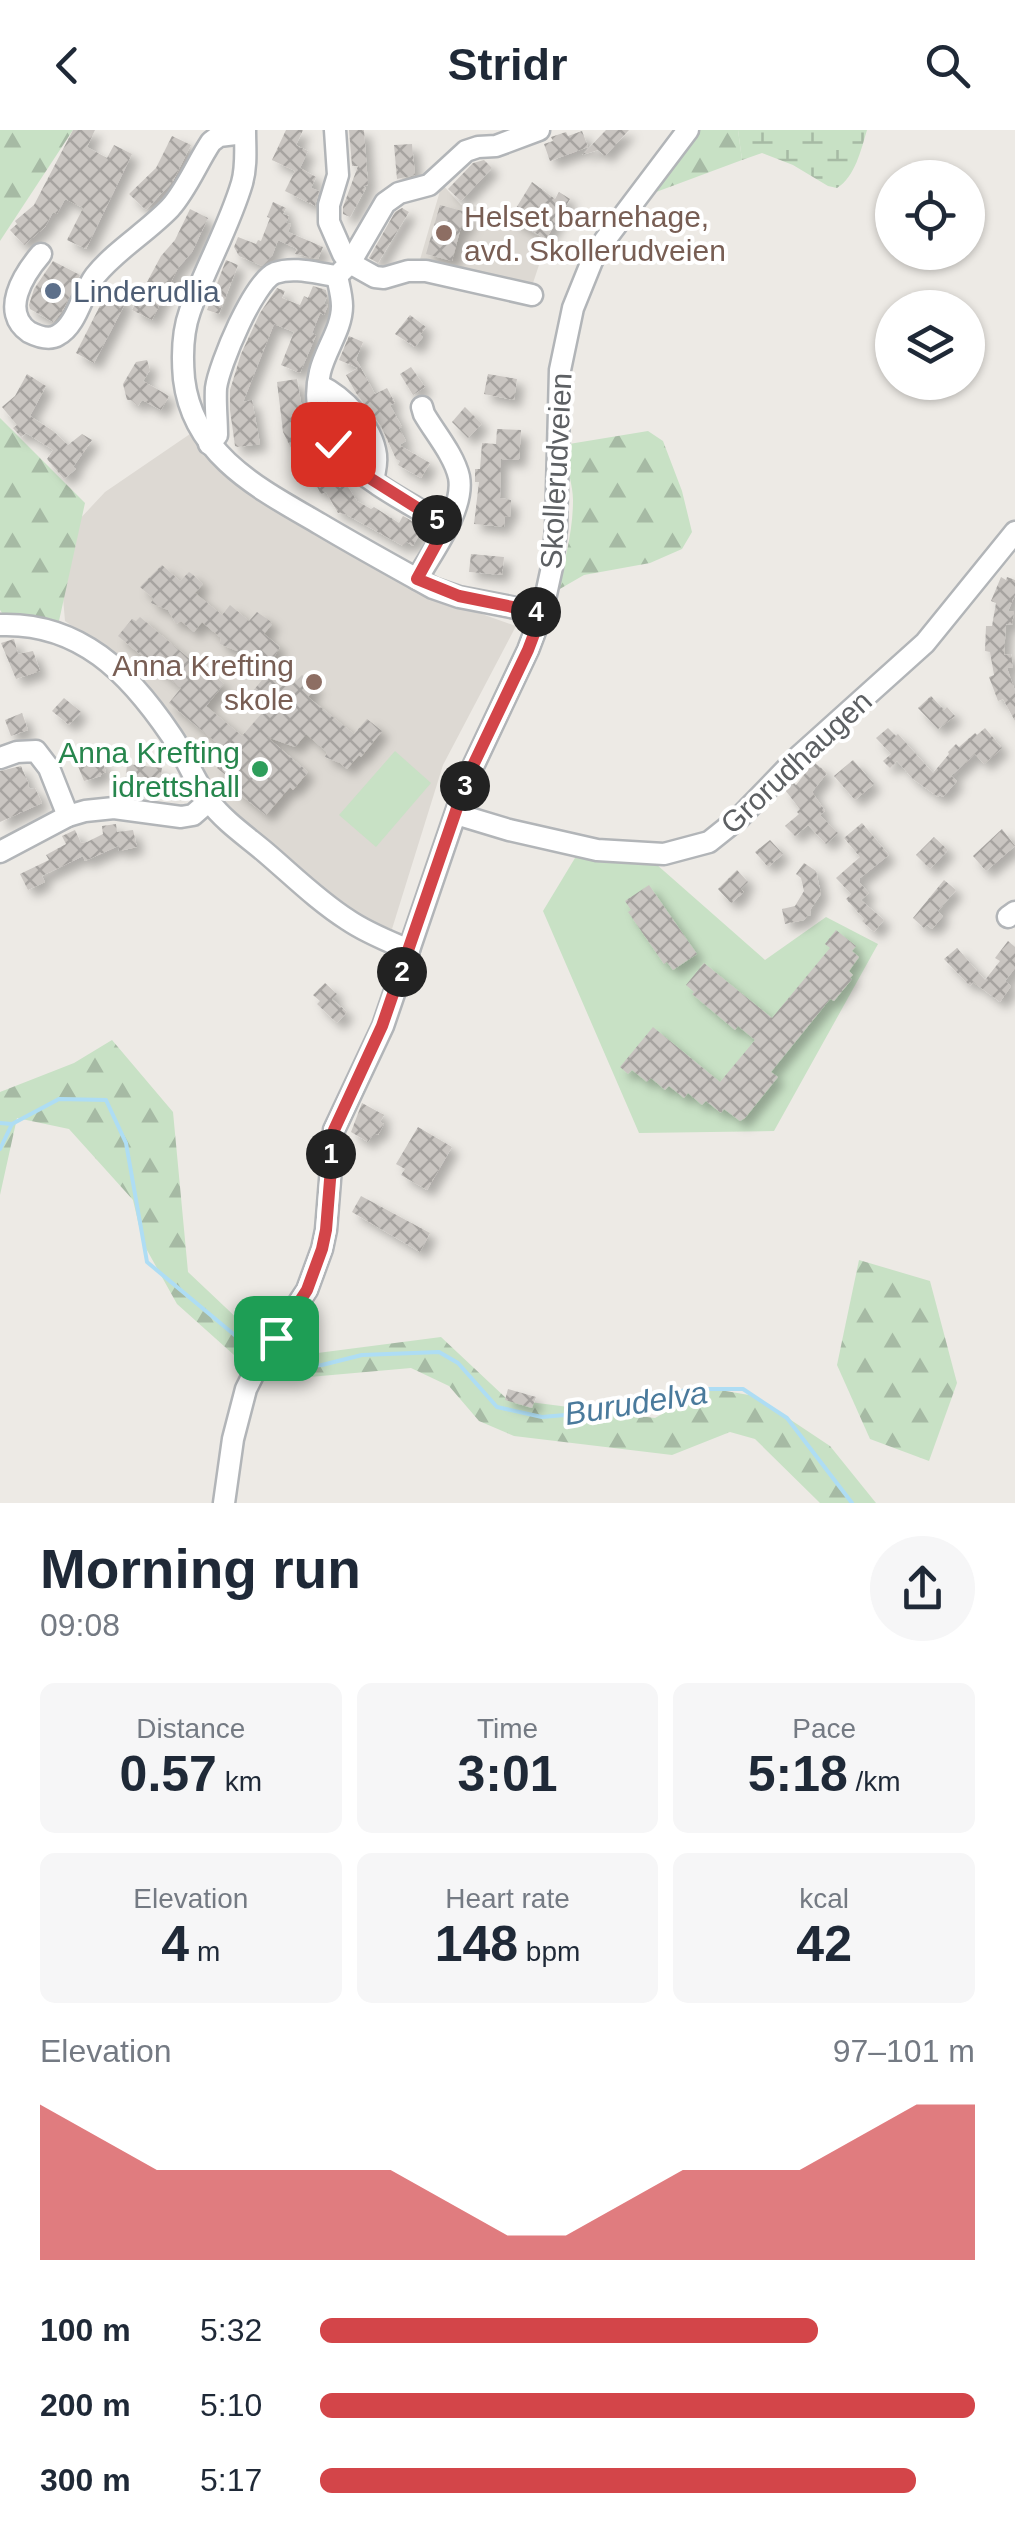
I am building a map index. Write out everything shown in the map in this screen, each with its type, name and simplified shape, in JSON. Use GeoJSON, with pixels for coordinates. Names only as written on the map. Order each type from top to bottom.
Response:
{"type":"FeatureCollection","features":[{"type":"Feature","properties":{"kind":"street"},"geometry":{"type":"LineString","coordinates":[[336,130],[338,174],[329,205],[329,222],[344,269],[342,309],[320,374],[318,410],[323,428],[357,470],[446,526]]}},
{"type":"Feature","properties":{"kind":"street"},"geometry":{"type":"LineString","coordinates":[[344,269],[392,196],[429,184],[466,151],[496,146],[539,130]]}},
{"type":"Feature","properties":{"kind":"street","name":"Skollerudveien"},"geometry":{"type":"LineString","coordinates":[[224,1503],[233,1439],[246,1389],[315,1272],[326,1230],[334,1130],[382,1026],[479,750],[542,613],[556,529],[560,370],[573,308],[599,250],[688,130]]}},
{"type":"Feature","properties":{"kind":"street"},"geometry":{"type":"LineString","coordinates":[[41,254],[21,282],[12,305],[21,327],[46,338],[59,335],[70,322],[96,274],[171,207],[211,142],[219,136],[244,131],[247,158],[242,183],[188,315],[183,346],[185,388],[191,410],[209,444],[256,487],[417,579],[459,596],[542,613]]}},
{"type":"Feature","properties":{"kind":"street"},"geometry":{"type":"LineString","coordinates":[[209,444],[217,435],[216,386],[235,334],[256,290],[264,279],[277,272],[344,269],[384,278],[408,270],[426,271],[532,295]]}},
{"type":"Feature","properties":{"kind":"street"},"geometry":{"type":"LineString","coordinates":[[318,385],[346,404],[367,433],[376,456],[373,480]]}},
{"type":"Feature","properties":{"kind":"street"},"geometry":{"type":"LineString","coordinates":[[417,579],[458,502],[459,478],[422,407]]}},
{"type":"Feature","properties":{"kind":"street","name":"Grorudhaugen"},"geometry":{"type":"LineString","coordinates":[[456,814],[598,850],[664,854],[709,842],[925,643],[1015,532]]}},
{"type":"Feature","properties":{"kind":"street"},"geometry":{"type":"LineString","coordinates":[[0,625],[46,628],[85,646],[113,666],[171,735],[209,801],[233,826],[326,905],[369,932],[410,950]]}},
{"type":"Feature","properties":{"kind":"street"},"geometry":{"type":"LineString","coordinates":[[0,758],[36,751],[49,768],[68,816]]}},
{"type":"Feature","properties":{"kind":"street"},"geometry":{"type":"LineString","coordinates":[[0,852],[68,816],[114,808],[193,815],[209,801]]}},
{"type":"Feature","properties":{"kind":"shaded area"},"geometry":{"type":"Polygon","coordinates":[[[442,184],[461,205],[489,208],[547,241],[531,289],[419,263],[442,184]]]}},
{"type":"Feature","properties":{"kind":"shaded area","name":"Anna Krefting skole"},"geometry":{"type":"Polygon","coordinates":[[[190,434],[212,461],[259,500],[414,590],[516,626],[443,765],[392,929],[353,915],[229,810],[126,663],[65,621],[60,562],[77,522],[105,492],[190,434]]]}},
{"type":"Feature","properties":{"kind":"green space"},"geometry":{"type":"Polygon","coordinates":[[[0,130],[73,130],[0,241],[0,130]]]}},
{"type":"Feature","properties":{"kind":"green space"},"geometry":{"type":"Polygon","coordinates":[[[696,130],[738,130],[742,160],[648,195],[696,130]]]}},
{"type":"Feature","properties":{"kind":"green space"},"geometry":{"type":"Polygon","coordinates":[[[738,130],[867,130],[853,170],[837,188],[762,153],[742,160],[738,130]]]}},
{"type":"Feature","properties":{"kind":"green space"},"geometry":{"type":"Polygon","coordinates":[[[0,418],[85,503],[59,621],[0,610],[0,418]]]}},
{"type":"Feature","properties":{"kind":"green space"},"geometry":{"type":"Polygon","coordinates":[[[648,431],[663,441],[692,532],[682,549],[650,563],[584,575],[558,590],[573,512],[569,444],[648,431]]]}},
{"type":"Feature","properties":{"kind":"green space"},"geometry":{"type":"Polygon","coordinates":[[[395,751],[431,783],[376,847],[339,815],[395,751]]]}},
{"type":"Feature","properties":{"kind":"green space"},"geometry":{"type":"Polygon","coordinates":[[[575,858],[656,864],[765,960],[826,917],[878,944],[774,1131],[639,1133],[543,911],[575,858]]]}},
{"type":"Feature","properties":{"kind":"green space"},"geometry":{"type":"Polygon","coordinates":[[[112,1040],[173,1112],[188,1272],[279,1358],[441,1337],[507,1399],[655,1418],[708,1388],[755,1396],[830,1446],[876,1503],[820,1503],[755,1439],[730,1432],[672,1455],[514,1436],[479,1421],[449,1386],[411,1368],[287,1379],[259,1363],[234,1355],[177,1304],[143,1243],[133,1200],[69,1129],[17,1118],[0,1195],[0,1092],[74,1063],[112,1040]]]}},
{"type":"Feature","properties":{"kind":"green space"},"geometry":{"type":"Polygon","coordinates":[[[859,1260],[930,1281],[957,1383],[929,1461],[870,1439],[837,1365],[859,1260]]]}},
{"type":"Feature","properties":{"kind":"building"},"geometry":{"type":"Polygon","coordinates":[[[73,130],[95,130],[87,147],[107,158],[114,145],[132,154],[86,249],[67,240],[83,208],[65,199],[57,214],[53,212],[45,227],[24,245],[10,230],[34,205],[73,130]]]}},
{"type":"Feature","properties":{"kind":"building"},"geometry":{"type":"Polygon","coordinates":[[[286,130],[303,130],[296,145],[308,151],[300,168],[316,177],[311,188],[319,191],[315,206],[285,191],[295,171],[272,160],[286,130]]]}},
{"type":"Feature","properties":{"kind":"building"},"geometry":{"type":"Polygon","coordinates":[[[349,130],[364,130],[368,185],[363,186],[366,188],[350,217],[343,214],[343,207],[358,166],[352,166],[349,130]]]}},
{"type":"Feature","properties":{"kind":"building"},"geometry":{"type":"Polygon","coordinates":[[[606,130],[629,130],[605,156],[598,150],[582,155],[606,130]]]}},
{"type":"Feature","properties":{"kind":"building"},"geometry":{"type":"Polygon","coordinates":[[[582,131],[588,147],[550,161],[544,144],[553,141],[551,137],[582,131]]]}},
{"type":"Feature","properties":{"kind":"building"},"geometry":{"type":"Polygon","coordinates":[[[172,136],[191,145],[173,181],[146,210],[129,194],[156,168],[172,136]]]}},
{"type":"Feature","properties":{"kind":"building"},"geometry":{"type":"Polygon","coordinates":[[[412,144],[415,175],[397,179],[394,145],[412,144]]]}},
{"type":"Feature","properties":{"kind":"building"},"geometry":{"type":"Polygon","coordinates":[[[484,160],[492,168],[461,201],[448,189],[473,163],[484,160]]]}},
{"type":"Feature","properties":{"kind":"building"},"geometry":{"type":"Polygon","coordinates":[[[532,182],[555,199],[559,192],[570,199],[546,239],[510,218],[532,182]]]}},
{"type":"Feature","properties":{"kind":"building"},"geometry":{"type":"Polygon","coordinates":[[[273,202],[286,208],[283,214],[289,216],[286,223],[291,224],[288,232],[323,247],[318,259],[295,254],[297,249],[278,240],[272,256],[262,266],[239,256],[234,247],[238,237],[256,244],[261,241],[273,202]]]}},
{"type":"Feature","properties":{"kind":"building"},"geometry":{"type":"Polygon","coordinates":[[[440,205],[466,212],[464,216],[469,217],[465,229],[461,227],[452,261],[426,254],[440,205]]]}},
{"type":"Feature","properties":{"kind":"building"},"geometry":{"type":"Polygon","coordinates":[[[402,208],[409,212],[378,263],[369,258],[395,212],[402,208]]]}},
{"type":"Feature","properties":{"kind":"building"},"geometry":{"type":"Polygon","coordinates":[[[190,209],[208,218],[152,320],[132,310],[190,209]]]}},
{"type":"Feature","properties":{"kind":"building"},"geometry":{"type":"Polygon","coordinates":[[[226,260],[238,265],[219,314],[207,310],[226,260]]]}},
{"type":"Feature","properties":{"kind":"building","name":"Linderudlia"},"geometry":{"type":"Polygon","coordinates":[[[53,261],[80,275],[53,322],[29,305],[34,289],[53,261]]]}},
{"type":"Feature","properties":{"kind":"building"},"geometry":{"type":"Polygon","coordinates":[[[313,286],[326,290],[324,304],[328,305],[324,315],[320,313],[312,333],[316,335],[300,373],[281,365],[294,332],[274,324],[243,402],[252,400],[260,444],[235,446],[230,390],[260,313],[277,288],[285,291],[282,298],[300,305],[313,286]]]}},
{"type":"Feature","properties":{"kind":"building"},"geometry":{"type":"Polygon","coordinates":[[[108,290],[127,300],[94,363],[76,353],[108,290]]]}},
{"type":"Feature","properties":{"kind":"building"},"geometry":{"type":"Polygon","coordinates":[[[410,315],[426,327],[415,347],[395,334],[410,315]]]}},
{"type":"Feature","properties":{"kind":"building"},"geometry":{"type":"Polygon","coordinates":[[[349,336],[363,342],[356,359],[375,394],[387,388],[395,403],[390,405],[406,441],[399,445],[430,463],[421,478],[398,465],[400,461],[381,426],[346,375],[358,368],[339,360],[349,336]]]}},
{"type":"Feature","properties":{"kind":"building"},"geometry":{"type":"Polygon","coordinates":[[[147,360],[150,370],[143,381],[169,396],[161,410],[142,400],[138,406],[127,400],[123,384],[136,362],[147,360]]]}},
{"type":"Feature","properties":{"kind":"building"},"geometry":{"type":"Polygon","coordinates":[[[411,367],[425,387],[413,395],[400,374],[411,367]]]}},
{"type":"Feature","properties":{"kind":"building"},"geometry":{"type":"Polygon","coordinates":[[[27,374],[46,386],[30,416],[68,445],[82,434],[92,440],[73,467],[76,469],[64,479],[47,459],[53,450],[26,433],[21,437],[13,428],[17,425],[2,407],[15,396],[27,374]]]}},
{"type":"Feature","properties":{"kind":"building"},"geometry":{"type":"Polygon","coordinates":[[[488,374],[517,379],[514,400],[484,394],[488,374]]]}},
{"type":"Feature","properties":{"kind":"building"},"geometry":{"type":"Polygon","coordinates":[[[297,379],[305,426],[326,469],[332,469],[342,487],[348,487],[357,501],[399,523],[403,516],[417,524],[421,531],[413,546],[407,542],[403,546],[338,513],[310,474],[305,476],[283,432],[277,382],[297,379]]]}},
{"type":"Feature","properties":{"kind":"building"},"geometry":{"type":"Polygon","coordinates":[[[465,407],[482,424],[468,438],[452,422],[465,407]]]}},
{"type":"Feature","properties":{"kind":"building"},"geometry":{"type":"Polygon","coordinates":[[[497,429],[521,430],[519,460],[501,459],[500,498],[511,500],[510,517],[505,516],[504,527],[474,524],[479,482],[475,482],[475,469],[480,469],[482,443],[496,444],[497,429]]]}},
{"type":"Feature","properties":{"kind":"building"},"geometry":{"type":"Polygon","coordinates":[[[471,554],[504,557],[502,575],[469,572],[471,554]]]}},
{"type":"Feature","properties":{"kind":"building"},"geometry":{"type":"Polygon","coordinates":[[[162,565],[180,581],[189,572],[192,574],[203,584],[195,593],[222,615],[230,605],[249,621],[257,612],[270,621],[272,624],[264,634],[280,647],[270,664],[293,684],[302,675],[305,677],[316,687],[308,697],[354,734],[367,719],[382,731],[361,757],[347,769],[325,757],[327,752],[306,734],[295,747],[267,737],[308,772],[266,815],[233,789],[237,784],[217,768],[229,753],[169,703],[181,688],[118,636],[132,619],[140,617],[212,678],[215,676],[224,684],[206,706],[242,736],[262,713],[266,702],[253,691],[266,675],[250,662],[245,665],[237,651],[220,644],[221,638],[202,622],[194,632],[181,621],[176,624],[168,610],[151,603],[153,598],[140,587],[162,565]]]}},
{"type":"Feature","properties":{"kind":"building"},"geometry":{"type":"Polygon","coordinates":[[[1001,577],[1015,580],[1015,595],[1008,611],[1014,612],[1012,625],[1006,624],[1004,655],[1011,654],[1013,667],[1007,668],[1015,691],[1015,721],[1003,699],[998,701],[989,677],[994,675],[990,652],[985,651],[986,626],[992,626],[996,603],[991,601],[1001,577]]]}},
{"type":"Feature","properties":{"kind":"building"},"geometry":{"type":"Polygon","coordinates":[[[14,639],[18,654],[33,651],[40,671],[16,679],[1,643],[14,639]]]}},
{"type":"Feature","properties":{"kind":"building"},"geometry":{"type":"Polygon","coordinates":[[[931,696],[955,716],[938,729],[918,708],[931,696]]]}},
{"type":"Feature","properties":{"kind":"building"},"geometry":{"type":"Polygon","coordinates":[[[64,698],[81,712],[69,725],[52,711],[64,698]]]}},
{"type":"Feature","properties":{"kind":"building"},"geometry":{"type":"Polygon","coordinates":[[[22,713],[28,730],[11,736],[5,720],[22,713]]]}},
{"type":"Feature","properties":{"kind":"building"},"geometry":{"type":"Polygon","coordinates":[[[888,728],[933,773],[956,744],[959,747],[985,728],[1002,748],[984,764],[975,754],[951,776],[957,781],[943,797],[938,797],[897,761],[890,768],[883,761],[891,754],[876,738],[888,728]]]}},
{"type":"Feature","properties":{"kind":"building"},"geometry":{"type":"Polygon","coordinates":[[[100,756],[106,772],[84,781],[78,766],[100,756]]]}},
{"type":"Feature","properties":{"kind":"building"},"geometry":{"type":"Polygon","coordinates":[[[853,760],[874,784],[855,800],[834,776],[853,760]]]}},
{"type":"Feature","properties":{"kind":"building"},"geometry":{"type":"Polygon","coordinates":[[[814,762],[827,773],[812,792],[825,811],[820,815],[838,833],[826,844],[808,825],[795,836],[785,826],[800,809],[785,790],[793,782],[796,785],[814,762]]]}},
{"type":"Feature","properties":{"kind":"building"},"geometry":{"type":"Polygon","coordinates":[[[127,764],[162,768],[161,774],[177,775],[176,790],[142,783],[142,788],[125,786],[127,764]]]}},
{"type":"Feature","properties":{"kind":"building"},"geometry":{"type":"Polygon","coordinates":[[[21,766],[28,787],[35,788],[42,803],[0,822],[0,771],[21,766]]]}},
{"type":"Feature","properties":{"kind":"building"},"geometry":{"type":"Polygon","coordinates":[[[862,823],[889,855],[859,882],[869,893],[861,900],[884,920],[874,932],[846,899],[851,894],[836,878],[860,857],[844,838],[862,823]]]}},
{"type":"Feature","properties":{"kind":"building"},"geometry":{"type":"Polygon","coordinates":[[[116,824],[117,832],[133,830],[137,847],[119,851],[118,846],[85,861],[83,856],[42,876],[45,882],[28,890],[20,874],[49,860],[46,855],[66,844],[62,836],[75,830],[81,843],[87,842],[103,834],[102,826],[116,824]]]}},
{"type":"Feature","properties":{"kind":"building"},"geometry":{"type":"Polygon","coordinates":[[[1002,829],[1015,846],[986,871],[973,856],[1002,829]]]}},
{"type":"Feature","properties":{"kind":"building"},"geometry":{"type":"Polygon","coordinates":[[[934,837],[948,850],[930,869],[916,855],[934,837]]]}},
{"type":"Feature","properties":{"kind":"building"},"geometry":{"type":"Polygon","coordinates":[[[770,840],[783,854],[768,867],[755,852],[770,840]]]}},
{"type":"Feature","properties":{"kind":"building"},"geometry":{"type":"Polygon","coordinates":[[[804,863],[816,871],[821,894],[810,910],[811,915],[785,924],[782,909],[795,906],[804,891],[796,874],[804,863]]]}},
{"type":"Feature","properties":{"kind":"building"},"geometry":{"type":"Polygon","coordinates":[[[737,870],[748,882],[741,889],[744,892],[731,903],[718,889],[737,870]]]}},
{"type":"Feature","properties":{"kind":"building"},"geometry":{"type":"Polygon","coordinates":[[[944,880],[956,890],[938,911],[943,916],[932,929],[927,925],[924,928],[913,918],[944,880]]]}},
{"type":"Feature","properties":{"kind":"building"},"geometry":{"type":"Polygon","coordinates":[[[649,885],[697,954],[673,970],[667,962],[664,964],[628,912],[631,910],[625,901],[649,885]]]}},
{"type":"Feature","properties":{"kind":"building"},"geometry":{"type":"Polygon","coordinates":[[[836,930],[856,946],[852,951],[859,957],[849,971],[852,979],[834,1001],[830,999],[771,1072],[778,1077],[745,1118],[740,1121],[724,1109],[721,1113],[706,1101],[702,1105],[688,1093],[684,1098],[669,1086],[665,1090],[651,1078],[647,1082],[632,1070],[628,1074],[620,1067],[653,1027],[720,1082],[755,1040],[738,1026],[735,1030],[686,985],[704,963],[772,1018],[830,948],[825,944],[836,930]]]}},
{"type":"Feature","properties":{"kind":"building"},"geometry":{"type":"Polygon","coordinates":[[[1008,941],[1015,947],[1015,968],[1005,981],[1011,986],[1000,1002],[973,982],[970,986],[944,959],[957,948],[985,980],[1000,961],[995,958],[1008,941]]]}},
{"type":"Feature","properties":{"kind":"building"},"geometry":{"type":"Polygon","coordinates":[[[325,983],[337,994],[332,999],[347,1012],[337,1023],[313,995],[325,983]]]}},
{"type":"Feature","properties":{"kind":"building"},"geometry":{"type":"Polygon","coordinates":[[[362,1103],[384,1115],[378,1135],[374,1133],[368,1142],[351,1132],[362,1103]]]}},
{"type":"Feature","properties":{"kind":"building"},"geometry":{"type":"Polygon","coordinates":[[[418,1127],[452,1147],[427,1190],[401,1175],[405,1169],[396,1164],[418,1127]]]}},
{"type":"Feature","properties":{"kind":"building"},"geometry":{"type":"Polygon","coordinates":[[[361,1196],[430,1233],[420,1252],[352,1212],[361,1196]]]}},
{"type":"Feature","properties":{"kind":"building"},"geometry":{"type":"Polygon","coordinates":[[[508,1389],[536,1397],[532,1408],[505,1400],[508,1389]]]}},
{"type":"Feature","properties":{"kind":"waterway","name":"Burudelva"},"geometry":{"type":"LineString","coordinates":[[0,1149],[12,1124],[59,1099],[106,1100],[126,1143],[147,1262],[255,1352]]}},
{"type":"Feature","properties":{"kind":"waterway"},"geometry":{"type":"LineString","coordinates":[[0,1123],[12,1124]]}},
{"type":"Feature","properties":{"kind":"waterway","name":"Burudelva"},"geometry":{"type":"LineString","coordinates":[[273,1364],[285,1368],[322,1365],[362,1355],[439,1352],[458,1363],[497,1407],[542,1417],[635,1409],[687,1389],[743,1389],[787,1418],[852,1503]]}},
{"type":"Feature","properties":{"kind":"place","name":"Helset barnehage, avd. Skollerudveien"},"geometry":{"type":"Point","coordinates":[444,233]}},
{"type":"Feature","properties":{"kind":"place","name":"Linderudlia"},"geometry":{"type":"Point","coordinates":[53,291]}},
{"type":"Feature","properties":{"kind":"place","name":"Anna Krefting skole"},"geometry":{"type":"Point","coordinates":[314,682]}},
{"type":"Feature","properties":{"kind":"place","name":"Anna Krefting idrettshall"},"geometry":{"type":"Point","coordinates":[260,769]}},
{"type":"Feature","properties":{"kind":"route"},"geometry":{"type":"LineString","coordinates":[[276,1338],[307,1290],[322,1249],[334,1130],[382,1026],[468,776],[542,613],[459,596],[417,579],[446,526],[357,470],[333,444]]}}]}
